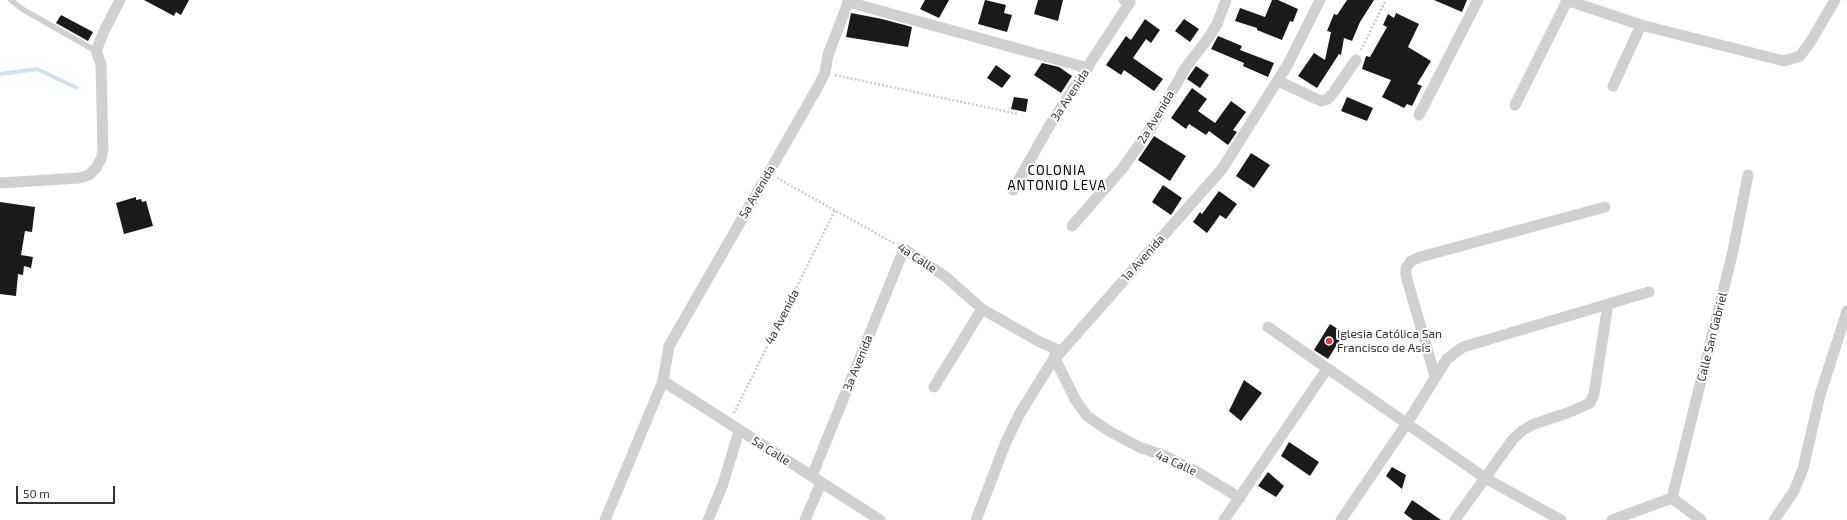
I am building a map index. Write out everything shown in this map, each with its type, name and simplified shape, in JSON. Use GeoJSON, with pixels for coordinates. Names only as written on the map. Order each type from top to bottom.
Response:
{"type":"FeatureCollection","features":[{"type":"Feature","properties":{"kind":"street"},"geometry":{"type":"LineString","coordinates":[[0,183],[79,178],[89,175],[96,168],[101,159],[103,150],[101,64],[96,51],[104,31],[120,0]]}},
{"type":"Feature","properties":{"kind":"street","name":"2a Avenida"},"geometry":{"type":"LineString","coordinates":[[1072,226],[1122,169],[1151,128],[1183,72],[1217,24],[1226,0]]}},
{"type":"Feature","properties":{"kind":"street","name":"1a Avenida"},"geometry":{"type":"LineString","coordinates":[[976,520],[1006,442],[1019,415],[1057,354],[1222,169],[1278,81],[1320,0]]}},
{"type":"Feature","properties":{"kind":"street"},"geometry":{"type":"LineString","coordinates":[[1419,115],[1478,0]]}},
{"type":"Feature","properties":{"kind":"street"},"geometry":{"type":"LineString","coordinates":[[1515,105],[1567,0],[1641,25],[1784,61],[1800,56],[1812,41],[1835,0]]}},
{"type":"Feature","properties":{"kind":"street"},"geometry":{"type":"LineString","coordinates":[[848,1],[1088,68]]}},
{"type":"Feature","properties":{"kind":"street","name":"5a Avenida"},"geometry":{"type":"LineString","coordinates":[[605,520],[663,381],[668,346],[825,73],[828,55],[848,1]]}},
{"type":"Feature","properties":{"kind":"street","name":"3a Avenida"},"geometry":{"type":"LineString","coordinates":[[1013,190],[1051,123],[1088,68],[1127,1]]}},
{"type":"Feature","properties":{"kind":"street"},"geometry":{"type":"LineString","coordinates":[[1613,86],[1641,25]]}},
{"type":"Feature","properties":{"kind":"street"},"geometry":{"type":"LineString","coordinates":[[1278,81],[1321,101],[1328,99],[1356,60]]}},
{"type":"Feature","properties":{"kind":"street","name":"Calle San Gabriel"},"geometry":{"type":"LineString","coordinates":[[1672,498],[1733,251],[1748,175]]}},
{"type":"Feature","properties":{"kind":"street"},"geometry":{"type":"LineString","coordinates":[[1436,376],[1406,276],[1406,268],[1411,261],[1420,256],[1606,207]]}},
{"type":"Feature","properties":{"kind":"street","name":"3a Avenida"},"geometry":{"type":"LineString","coordinates":[[805,520],[816,480],[904,249]]}},
{"type":"Feature","properties":{"kind":"street","name":"4a Calle"},"geometry":{"type":"LineString","coordinates":[[904,249],[946,277],[982,309],[1038,341],[1057,354],[1076,401],[1087,416],[1108,431],[1139,447],[1165,456],[1199,472],[1240,498]]}},
{"type":"Feature","properties":{"kind":"street"},"geometry":{"type":"LineString","coordinates":[[1341,520],[1407,423],[1447,359],[1463,347],[1649,292]]}},
{"type":"Feature","properties":{"kind":"street"},"geometry":{"type":"LineString","coordinates":[[1455,520],[1513,439],[1523,430],[1534,424],[1570,412],[1590,403],[1594,394],[1608,304]]}},
{"type":"Feature","properties":{"kind":"street"},"geometry":{"type":"LineString","coordinates":[[934,387],[982,309]]}},
{"type":"Feature","properties":{"kind":"street"},"geometry":{"type":"LineString","coordinates":[[1774,520],[1794,491],[1803,469],[1820,395],[1847,311]]}},
{"type":"Feature","properties":{"kind":"street"},"geometry":{"type":"LineString","coordinates":[[1268,327],[1485,478],[1562,520]]}},
{"type":"Feature","properties":{"kind":"street"},"geometry":{"type":"LineString","coordinates":[[1224,520],[1327,369]]}},
{"type":"Feature","properties":{"kind":"street","name":"5a Calle"},"geometry":{"type":"LineString","coordinates":[[663,381],[880,520]]}},
{"type":"Feature","properties":{"kind":"street"},"geometry":{"type":"LineString","coordinates":[[708,520],[723,484],[739,430]]}},
{"type":"Feature","properties":{"kind":"street"},"geometry":{"type":"LineString","coordinates":[[1612,520],[1672,498],[1689,516],[1701,520]]}},
{"type":"Feature","properties":{"kind":"lane"},"geometry":{"type":"LineString","coordinates":[[10,0],[22,10],[96,51]]}},
{"type":"Feature","properties":{"kind":"path"},"geometry":{"type":"LineString","coordinates":[[1356,60],[1386,0]]}},
{"type":"Feature","properties":{"kind":"path"},"geometry":{"type":"LineString","coordinates":[[825,73],[1018,114]]}},
{"type":"Feature","properties":{"kind":"path","name":"4a Calle"},"geometry":{"type":"LineString","coordinates":[[768,172],[904,249]]}},
{"type":"Feature","properties":{"kind":"path","name":"4a Avenida"},"geometry":{"type":"LineString","coordinates":[[728,424],[836,210]]}},
{"type":"Feature","properties":{"kind":"building"},"geometry":{"type":"Polygon","coordinates":[[[144,0],[189,0],[181,15],[176,12],[174,16],[144,0]]]}},
{"type":"Feature","properties":{"kind":"building"},"geometry":{"type":"Polygon","coordinates":[[[925,0],[949,0],[939,18],[920,9],[925,0]]]}},
{"type":"Feature","properties":{"kind":"building"},"geometry":{"type":"Polygon","coordinates":[[[985,0],[1006,5],[1004,13],[1012,15],[1007,32],[978,24],[985,0]]]}},
{"type":"Feature","properties":{"kind":"building"},"geometry":{"type":"Polygon","coordinates":[[[1038,0],[1063,0],[1058,21],[1034,14],[1038,0]]]}},
{"type":"Feature","properties":{"kind":"building"},"geometry":{"type":"Polygon","coordinates":[[[1272,0],[1278,0],[1298,9],[1293,22],[1290,21],[1282,40],[1257,30],[1257,28],[1235,21],[1240,8],[1265,17],[1272,0]]]}},
{"type":"Feature","properties":{"kind":"building"},"geometry":{"type":"Polygon","coordinates":[[[1347,0],[1374,0],[1360,22],[1352,41],[1344,38],[1341,55],[1339,54],[1317,88],[1298,76],[1314,53],[1325,60],[1331,32],[1327,31],[1334,14],[1337,15],[1347,0]]]}},
{"type":"Feature","properties":{"kind":"building"},"geometry":{"type":"Polygon","coordinates":[[[1434,0],[1467,0],[1462,12],[1434,0]]]}},
{"type":"Feature","properties":{"kind":"building"},"geometry":{"type":"Polygon","coordinates":[[[851,13],[912,27],[908,47],[846,37],[851,13]]]}},
{"type":"Feature","properties":{"kind":"building"},"geometry":{"type":"Polygon","coordinates":[[[1396,13],[1419,24],[1408,47],[1431,61],[1417,84],[1422,86],[1412,106],[1407,104],[1404,108],[1382,97],[1391,80],[1362,69],[1366,56],[1370,57],[1387,27],[1383,25],[1388,14],[1394,18],[1396,13]]]}},
{"type":"Feature","properties":{"kind":"building"},"geometry":{"type":"Polygon","coordinates":[[[61,15],[93,32],[88,41],[56,23],[61,15]]]}},
{"type":"Feature","properties":{"kind":"building"},"geometry":{"type":"Polygon","coordinates":[[[1145,19],[1160,30],[1151,43],[1146,39],[1133,58],[1163,79],[1154,91],[1124,70],[1121,75],[1106,65],[1126,36],[1131,40],[1145,19]]]}},
{"type":"Feature","properties":{"kind":"building"},"geometry":{"type":"Polygon","coordinates":[[[1184,19],[1199,29],[1190,42],[1175,31],[1184,19]]]}},
{"type":"Feature","properties":{"kind":"building"},"geometry":{"type":"Polygon","coordinates":[[[1218,36],[1242,46],[1240,50],[1274,63],[1268,77],[1243,66],[1244,63],[1211,49],[1218,36]]]}},
{"type":"Feature","properties":{"kind":"building"},"geometry":{"type":"Polygon","coordinates":[[[1042,63],[1059,67],[1072,76],[1061,93],[1034,75],[1042,63]]]}},
{"type":"Feature","properties":{"kind":"building"},"geometry":{"type":"Polygon","coordinates":[[[996,65],[1011,76],[1002,88],[987,78],[996,65]]]}},
{"type":"Feature","properties":{"kind":"building"},"geometry":{"type":"Polygon","coordinates":[[[1196,66],[1209,75],[1200,88],[1187,79],[1196,66]]]}},
{"type":"Feature","properties":{"kind":"building"},"geometry":{"type":"Polygon","coordinates":[[[1192,88],[1207,99],[1198,111],[1215,123],[1231,101],[1246,112],[1233,130],[1237,132],[1228,145],[1209,131],[1206,135],[1189,124],[1186,129],[1171,118],[1192,88]]]}},
{"type":"Feature","properties":{"kind":"building"},"geometry":{"type":"Polygon","coordinates":[[[1014,97],[1028,99],[1026,112],[1011,109],[1014,97]]]}},
{"type":"Feature","properties":{"kind":"building"},"geometry":{"type":"Polygon","coordinates":[[[1347,97],[1373,108],[1367,121],[1341,111],[1347,97]]]}},
{"type":"Feature","properties":{"kind":"building"},"geometry":{"type":"Polygon","coordinates":[[[1154,136],[1186,156],[1170,181],[1138,160],[1154,136]]]}},
{"type":"Feature","properties":{"kind":"building"},"geometry":{"type":"Polygon","coordinates":[[[1251,153],[1270,165],[1254,188],[1236,176],[1251,153]]]}},
{"type":"Feature","properties":{"kind":"building"},"geometry":{"type":"Polygon","coordinates":[[[1163,185],[1182,198],[1171,215],[1152,202],[1163,185]]]}},
{"type":"Feature","properties":{"kind":"building"},"geometry":{"type":"Polygon","coordinates":[[[1219,191],[1237,204],[1226,219],[1220,215],[1207,233],[1193,222],[1200,212],[1202,214],[1219,191]]]}},
{"type":"Feature","properties":{"kind":"building"},"geometry":{"type":"Polygon","coordinates":[[[136,197],[136,200],[141,199],[142,202],[146,201],[153,226],[124,234],[116,203],[136,197]]]}},
{"type":"Feature","properties":{"kind":"building"},"geometry":{"type":"Polygon","coordinates":[[[0,202],[35,207],[32,232],[25,231],[21,255],[33,257],[31,268],[24,266],[23,275],[18,274],[16,296],[0,294],[0,202]]]}},
{"type":"Feature","properties":{"kind":"building","name":"Iglesia Católica San Francisco de Asís"},"geometry":{"type":"Polygon","coordinates":[[[1330,324],[1344,333],[1328,359],[1314,350],[1330,324]]]}},
{"type":"Feature","properties":{"kind":"building"},"geometry":{"type":"Polygon","coordinates":[[[1244,380],[1262,393],[1241,421],[1229,411],[1244,380]]]}},
{"type":"Feature","properties":{"kind":"building"},"geometry":{"type":"Polygon","coordinates":[[[1289,442],[1319,462],[1310,476],[1281,456],[1289,442]]]}},
{"type":"Feature","properties":{"kind":"building"},"geometry":{"type":"Polygon","coordinates":[[[1392,467],[1406,475],[1402,489],[1386,476],[1392,467]]]}},
{"type":"Feature","properties":{"kind":"building"},"geometry":{"type":"Polygon","coordinates":[[[1268,472],[1284,486],[1276,497],[1258,486],[1268,472]]]}},
{"type":"Feature","properties":{"kind":"building"},"geometry":{"type":"Polygon","coordinates":[[[1412,500],[1441,520],[1413,520],[1404,513],[1412,500]]]}},
{"type":"Feature","properties":{"kind":"waterway"},"geometry":{"type":"LineString","coordinates":[[0,74],[37,69],[77,88]]}},
{"type":"Feature","properties":{"kind":"place","name":"Iglesia Católica San Francisco de Asís"},"geometry":{"type":"Point","coordinates":[1329,341]}},
{"type":"Feature","properties":{"kind":"district","name":"COLONIA ANTONIO LEVA"},"geometry":{"type":"Point","coordinates":[1057,178]}}]}
